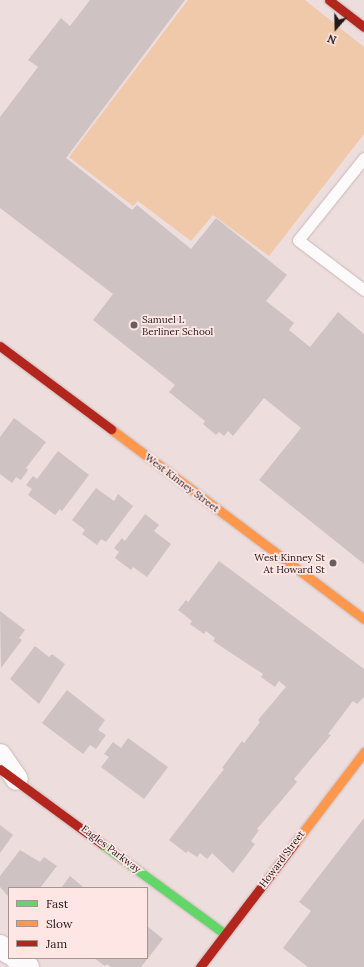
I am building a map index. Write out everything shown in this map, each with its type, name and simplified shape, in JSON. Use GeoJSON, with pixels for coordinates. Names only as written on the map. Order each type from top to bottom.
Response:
{"type":"FeatureCollection","features":[{"type":"Feature","properties":{"kind":"street"},"geometry":{"type":"LineString","coordinates":[[329,0],[364,27]]}},
{"type":"Feature","properties":{"kind":"street","name":"West Kinney Street"},"geometry":{"type":"LineString","coordinates":[[0,346],[363,618]]}},
{"type":"Feature","properties":{"kind":"street","name":"Howard Street"},"geometry":{"type":"LineString","coordinates":[[200,967],[364,752]]}},
{"type":"Feature","properties":{"kind":"street","name":"Eagles Parkway"},"geometry":{"type":"LineString","coordinates":[[0,755],[9,774],[225,934]]}},
{"type":"Feature","properties":{"kind":"street"},"geometry":{"type":"LineString","coordinates":[[0,946],[8,952]]}},
{"type":"Feature","properties":{"kind":"street"},"geometry":{"type":"LineString","coordinates":[[17,959],[28,967]]}},
{"type":"Feature","properties":{"kind":"lane"},"geometry":{"type":"LineString","coordinates":[[364,158],[298,240],[364,290]]}},
{"type":"Feature","properties":{"kind":"shaded area"},"geometry":{"type":"Polygon","coordinates":[[[188,0],[305,0],[364,47],[364,134],[269,256],[213,215],[191,241],[138,201],[133,206],[69,157],[188,0]]]}},
{"type":"Feature","properties":{"kind":"building"},"geometry":{"type":"Polygon","coordinates":[[[90,0],[185,0],[66,158],[132,210],[137,205],[191,249],[216,218],[287,275],[266,301],[294,323],[289,330],[310,347],[338,312],[364,334],[364,564],[259,480],[301,428],[264,398],[233,436],[228,431],[224,436],[219,432],[216,435],[203,424],[205,421],[169,392],[175,385],[93,320],[113,294],[0,208],[0,117],[38,67],[28,60],[61,18],[70,26],[90,0]]]}},
{"type":"Feature","properties":{"kind":"building"},"geometry":{"type":"Polygon","coordinates":[[[14,418],[46,442],[26,468],[28,470],[21,480],[16,477],[12,483],[0,474],[0,437],[14,418]]]}},
{"type":"Feature","properties":{"kind":"building"},"geometry":{"type":"Polygon","coordinates":[[[58,451],[89,475],[62,511],[60,509],[55,515],[28,495],[32,489],[26,485],[33,476],[37,479],[58,451]]]}},
{"type":"Feature","properties":{"kind":"building"},"geometry":{"type":"Polygon","coordinates":[[[96,488],[114,501],[118,494],[133,506],[106,542],[101,539],[97,545],[82,534],[85,530],[72,520],[96,488]]]}},
{"type":"Feature","properties":{"kind":"building"},"geometry":{"type":"Polygon","coordinates":[[[145,514],[159,525],[154,531],[171,544],[147,577],[133,567],[131,570],[115,558],[119,552],[114,548],[122,538],[125,541],[145,514]]]}},
{"type":"Feature","properties":{"kind":"building"},"geometry":{"type":"Polygon","coordinates":[[[219,561],[364,669],[364,697],[357,704],[353,701],[328,734],[331,735],[294,779],[297,782],[257,829],[259,830],[251,841],[255,844],[233,873],[212,853],[207,859],[200,853],[197,857],[188,851],[186,853],[169,840],[224,769],[222,768],[242,741],[244,743],[260,722],[258,720],[286,687],[279,681],[275,687],[261,677],[263,674],[213,641],[215,638],[206,631],[204,634],[190,624],[192,621],[178,610],[186,600],[188,602],[219,561]]]}},
{"type":"Feature","properties":{"kind":"building"},"geometry":{"type":"Polygon","coordinates":[[[0,611],[25,630],[19,638],[22,640],[1,668],[0,611]]]}},
{"type":"Feature","properties":{"kind":"building"},"geometry":{"type":"Polygon","coordinates":[[[35,646],[49,657],[52,654],[65,664],[39,704],[10,679],[35,646]]]}},
{"type":"Feature","properties":{"kind":"building"},"geometry":{"type":"Polygon","coordinates":[[[67,690],[105,720],[98,730],[106,735],[96,749],[90,745],[83,754],[42,723],[67,690]]]}},
{"type":"Feature","properties":{"kind":"building"},"geometry":{"type":"Polygon","coordinates":[[[128,738],[168,767],[144,799],[101,767],[109,757],[104,754],[113,742],[121,748],[128,738]]]}},
{"type":"Feature","properties":{"kind":"building"},"geometry":{"type":"Polygon","coordinates":[[[364,818],[364,967],[308,967],[283,948],[311,911],[299,902],[364,818]]]}},
{"type":"Feature","properties":{"kind":"building"},"geometry":{"type":"Polygon","coordinates":[[[0,825],[13,835],[0,853],[0,825]]]}},
{"type":"Feature","properties":{"kind":"building"},"geometry":{"type":"Polygon","coordinates":[[[20,850],[40,862],[44,857],[57,866],[41,887],[8,887],[8,896],[0,887],[0,876],[20,850]]]}},
{"type":"Feature","properties":{"kind":"building"},"geometry":{"type":"Polygon","coordinates":[[[70,876],[83,887],[62,887],[70,876]]]}},
{"type":"Feature","properties":{"kind":"building"},"geometry":{"type":"Polygon","coordinates":[[[148,927],[163,939],[148,958],[148,927]]]}},
{"type":"Feature","properties":{"kind":"building"},"geometry":{"type":"Polygon","coordinates":[[[95,959],[147,959],[141,967],[111,967],[107,964],[105,966],[95,959]]]}},
{"type":"Feature","properties":{"kind":"traffic: fast"},"geometry":{"type":"LineString","coordinates":[[102,844],[225,934]]}},
{"type":"Feature","properties":{"kind":"traffic: slow"},"geometry":{"type":"LineString","coordinates":[[111,429],[364,619]]}},
{"type":"Feature","properties":{"kind":"traffic: slow"},"geometry":{"type":"LineString","coordinates":[[294,844],[364,752]]}},
{"type":"Feature","properties":{"kind":"traffic: jam"},"geometry":{"type":"LineString","coordinates":[[329,0],[364,27]]}},
{"type":"Feature","properties":{"kind":"traffic: jam"},"geometry":{"type":"LineString","coordinates":[[0,346],[111,429]]}},
{"type":"Feature","properties":{"kind":"traffic: jam"},"geometry":{"type":"LineString","coordinates":[[0,769],[102,844]]}},
{"type":"Feature","properties":{"kind":"traffic: jam"},"geometry":{"type":"LineString","coordinates":[[200,967],[294,844]]}},
{"type":"Feature","properties":{"kind":"place","name":"Samuel L Berliner School"},"geometry":{"type":"Point","coordinates":[134,325]}},
{"type":"Feature","properties":{"kind":"place","name":"West Kinney St At Howard St"},"geometry":{"type":"Point","coordinates":[333,563]}}]}
